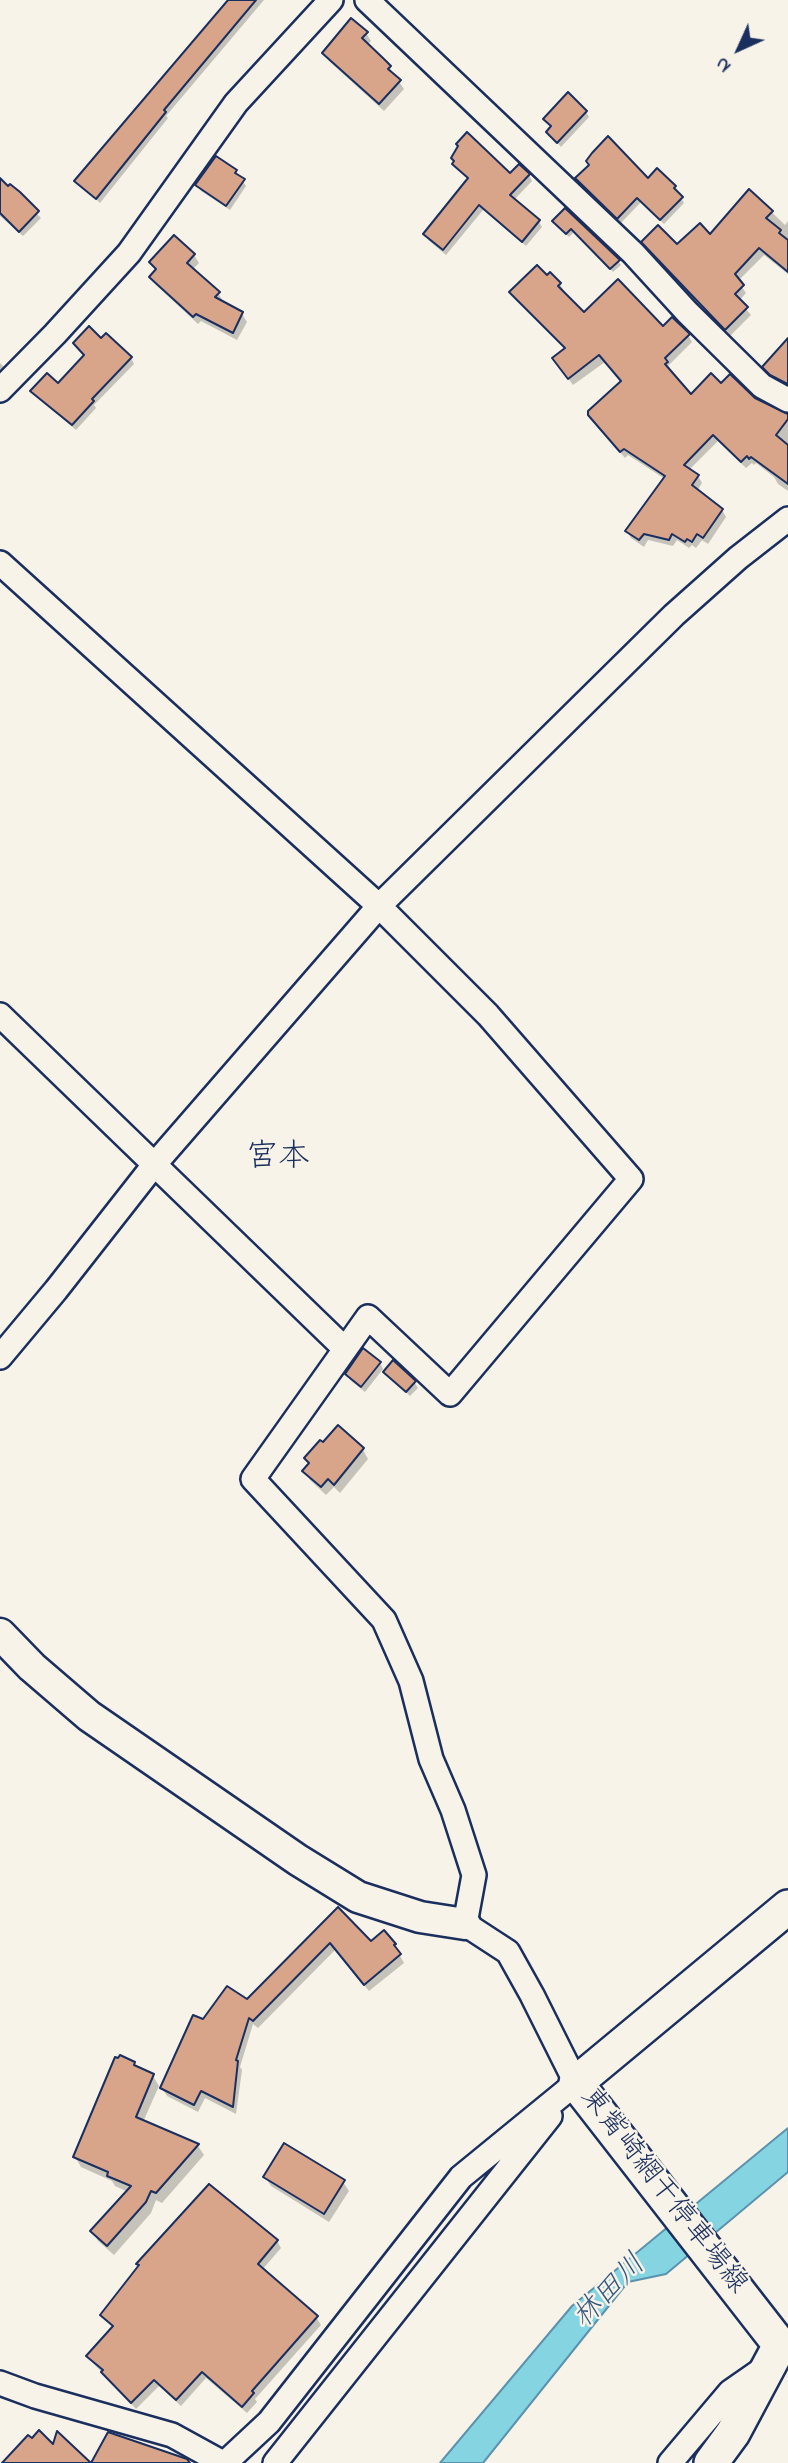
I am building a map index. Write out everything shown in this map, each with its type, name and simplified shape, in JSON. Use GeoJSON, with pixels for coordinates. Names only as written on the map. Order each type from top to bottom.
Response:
{"type":"FeatureCollection","features":[{"type":"Feature","properties":{"kind":"main road","name":"東觜崎網干停車場線"},"geometry":{"type":"LineString","coordinates":[[781,2347],[576,2083],[788,1907]]}},
{"type":"Feature","properties":{"kind":"main road"},"geometry":{"type":"LineString","coordinates":[[712,2463],[733,2433],[781,2347]]}},
{"type":"Feature","properties":{"kind":"street"},"geometry":{"type":"LineString","coordinates":[[0,390],[129,253],[236,103],[331,0]]}},
{"type":"Feature","properties":{"kind":"street"},"geometry":{"type":"LineString","coordinates":[[367,0],[634,253],[687,312],[762,386],[788,400]]}},
{"type":"Feature","properties":{"kind":"street"},"geometry":{"type":"LineString","coordinates":[[0,1357],[154,1166],[379,906],[674,615],[738,558],[788,519]]}},
{"type":"Feature","properties":{"kind":"street"},"geometry":{"type":"LineString","coordinates":[[0,563],[379,906],[488,1015],[631,1179],[450,1394],[368,1317],[253,1479],[384,1620],[411,1681],[431,1759],[453,1811],[474,1875],[466,1924]]}},
{"type":"Feature","properties":{"kind":"street"},"geometry":{"type":"LineString","coordinates":[[0,1015],[345,1348]]}},
{"type":"Feature","properties":{"kind":"street"},"geometry":{"type":"LineString","coordinates":[[0,1634],[32,1667],[89,1716],[358,1898],[420,1917],[466,1924],[508,1952],[576,2083]]}},
{"type":"Feature","properties":{"kind":"street"},"geometry":{"type":"LineString","coordinates":[[0,2383],[35,2396],[172,2435],[224,2463],[269,2422],[461,2177],[576,2083]]}},
{"type":"Feature","properties":{"kind":"street"},"geometry":{"type":"LineString","coordinates":[[275,2463],[576,2083]]}},
{"type":"Feature","properties":{"kind":"street"},"geometry":{"type":"LineString","coordinates":[[670,2463],[730,2392],[781,2347]]}},
{"type":"Feature","properties":{"kind":"water","name":"林田川"},"geometry":{"type":"Polygon","coordinates":[[[788,2128],[788,2172],[666,2274],[628,2282],[483,2463],[440,2463],[572,2306],[788,2128]]]}},
{"type":"Feature","properties":{"kind":"building"},"geometry":{"type":"Polygon","coordinates":[[[228,0],[256,0],[164,110],[166,112],[96,199],[74,181],[228,0]]]}},
{"type":"Feature","properties":{"kind":"building"},"geometry":{"type":"Polygon","coordinates":[[[351,18],[368,32],[362,38],[391,66],[388,69],[401,80],[379,104],[322,53],[351,18]]]}},
{"type":"Feature","properties":{"kind":"building"},"geometry":{"type":"Polygon","coordinates":[[[568,92],[587,111],[557,143],[546,132],[551,126],[543,119],[568,92]]]}},
{"type":"Feature","properties":{"kind":"building"},"geometry":{"type":"Polygon","coordinates":[[[467,132],[510,173],[519,164],[530,174],[510,195],[540,220],[522,242],[479,205],[443,250],[423,234],[468,178],[452,164],[454,161],[451,158],[458,146],[456,144],[467,132]]]}},
{"type":"Feature","properties":{"kind":"building"},"geometry":{"type":"Polygon","coordinates":[[[608,136],[648,178],[657,168],[676,186],[674,188],[683,197],[660,220],[637,198],[617,219],[575,178],[589,165],[586,161],[608,136]]]}},
{"type":"Feature","properties":{"kind":"building"},"geometry":{"type":"Polygon","coordinates":[[[216,156],[245,179],[226,206],[195,185],[216,156]]]}},
{"type":"Feature","properties":{"kind":"building"},"geometry":{"type":"Polygon","coordinates":[[[0,178],[20,192],[39,211],[19,232],[0,213],[0,178]]]}},
{"type":"Feature","properties":{"kind":"building"},"geometry":{"type":"Polygon","coordinates":[[[749,189],[773,211],[766,218],[781,230],[779,233],[788,240],[788,272],[759,248],[735,274],[744,285],[735,294],[748,307],[725,330],[641,242],[658,225],[677,244],[700,223],[710,234],[749,189]]]}},
{"type":"Feature","properties":{"kind":"building"},"geometry":{"type":"Polygon","coordinates":[[[565,208],[620,260],[610,269],[571,229],[566,234],[552,221],[565,208]]]}},
{"type":"Feature","properties":{"kind":"building"},"geometry":{"type":"Polygon","coordinates":[[[174,235],[195,254],[187,263],[220,292],[215,297],[243,312],[233,333],[196,314],[193,317],[149,277],[156,269],[149,262],[174,235]]]}},
{"type":"Feature","properties":{"kind":"building"},"geometry":{"type":"Polygon","coordinates":[[[537,265],[547,275],[550,272],[561,283],[558,286],[584,312],[618,279],[663,326],[672,317],[690,334],[665,358],[668,362],[665,364],[691,394],[711,373],[721,383],[730,374],[755,398],[788,414],[788,419],[776,435],[788,445],[788,484],[751,457],[749,459],[747,456],[741,462],[713,435],[684,465],[699,475],[692,485],[723,509],[703,538],[697,534],[692,542],[687,539],[685,542],[672,534],[669,540],[644,534],[639,540],[625,531],[665,476],[624,449],[620,452],[588,415],[588,411],[621,381],[599,355],[568,379],[552,358],[565,348],[509,292],[537,265]]]}},
{"type":"Feature","properties":{"kind":"building"},"geometry":{"type":"Polygon","coordinates":[[[89,326],[101,338],[106,333],[132,357],[92,399],[94,401],[72,425],[30,391],[47,373],[58,383],[84,355],[73,343],[89,326]]]}},
{"type":"Feature","properties":{"kind":"building"},"geometry":{"type":"Polygon","coordinates":[[[788,338],[788,384],[770,375],[762,367],[788,338]]]}},
{"type":"Feature","properties":{"kind":"building"},"geometry":{"type":"Polygon","coordinates":[[[363,1348],[381,1362],[361,1387],[345,1374],[363,1348]]]}},
{"type":"Feature","properties":{"kind":"building"},"geometry":{"type":"Polygon","coordinates":[[[393,1360],[416,1381],[406,1392],[383,1372],[393,1360]]]}},
{"type":"Feature","properties":{"kind":"building"},"geometry":{"type":"Polygon","coordinates":[[[338,1425],[364,1448],[334,1485],[328,1479],[321,1487],[302,1471],[309,1463],[304,1458],[338,1425]]]}},
{"type":"Feature","properties":{"kind":"building"},"geometry":{"type":"Polygon","coordinates":[[[338,1907],[371,1941],[384,1930],[401,1954],[364,1985],[330,1943],[253,2021],[249,2018],[236,2060],[233,2107],[201,2091],[194,2105],[160,2088],[193,2015],[203,2019],[227,1986],[247,1999],[338,1907]]]}},
{"type":"Feature","properties":{"kind":"building"},"geometry":{"type":"Polygon","coordinates":[[[120,2055],[154,2074],[136,2117],[199,2144],[156,2193],[151,2191],[146,2202],[107,2246],[90,2231],[131,2186],[107,2176],[108,2172],[73,2157],[115,2057],[120,2055]]]}},
{"type":"Feature","properties":{"kind":"building"},"geometry":{"type":"Polygon","coordinates":[[[284,2143],[345,2180],[324,2214],[263,2177],[284,2143]]]}},
{"type":"Feature","properties":{"kind":"building"},"geometry":{"type":"Polygon","coordinates":[[[209,2184],[278,2240],[258,2264],[318,2316],[252,2391],[254,2393],[242,2407],[202,2372],[176,2400],[154,2380],[131,2403],[101,2372],[103,2370],[86,2356],[113,2326],[100,2315],[139,2265],[136,2264],[209,2184]]]}},
{"type":"Feature","properties":{"kind":"building"},"geometry":{"type":"Polygon","coordinates":[[[39,2430],[53,2444],[57,2431],[91,2463],[2,2463],[28,2435],[32,2438],[39,2430]]]}},
{"type":"Feature","properties":{"kind":"building"},"geometry":{"type":"Polygon","coordinates":[[[108,2432],[187,2459],[190,2463],[91,2463],[108,2432]]]}},
{"type":"Feature","properties":{"kind":"district","name":"宮本"},"geometry":{"type":"Point","coordinates":[278,1160]}}]}
